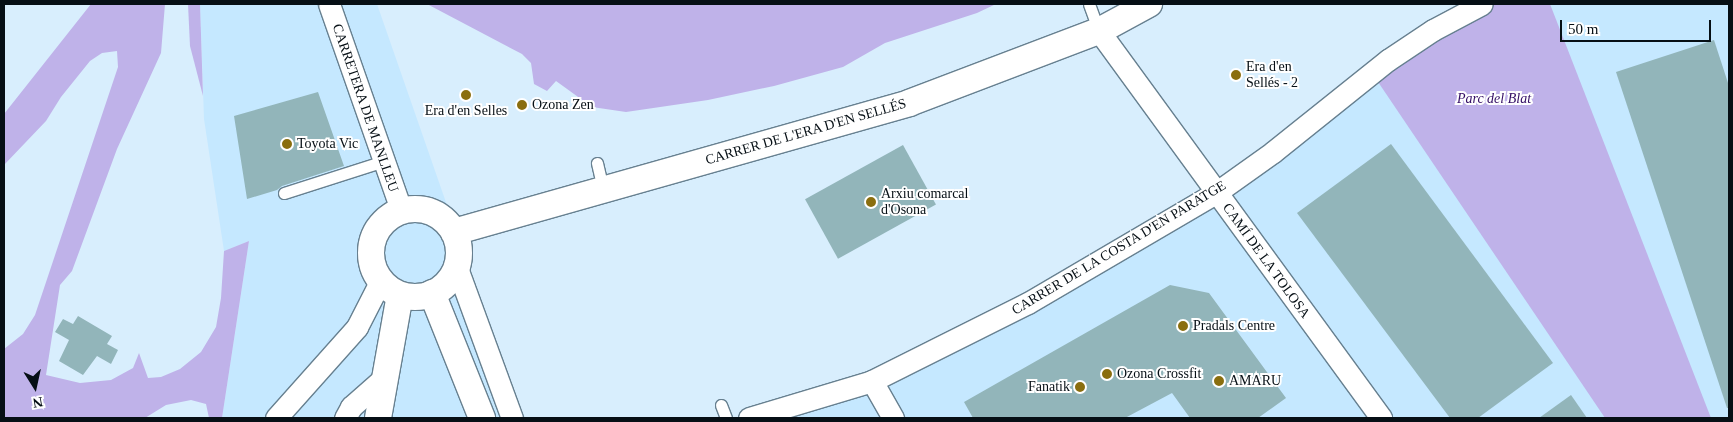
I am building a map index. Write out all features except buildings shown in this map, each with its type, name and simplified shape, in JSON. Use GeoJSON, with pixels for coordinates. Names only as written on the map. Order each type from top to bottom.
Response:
{"type":"FeatureCollection","features":[{"type":"Feature","properties":{"kind":"street","name":"CARRETERA DE MANLLEU"},"geometry":{"type":"LineString","coordinates":[[329,4],[402,212]]}},
{"type":"Feature","properties":{"kind":"street","name":"CARRER DE L'ERA D'EN SELLÉS"},"geometry":{"type":"LineString","coordinates":[[454,232],[603,188],[909,103],[1099,31],[1149,4]]}},
{"type":"Feature","properties":{"kind":"street","name":"CARRER DE LA COSTA D'EN PARATGE"},"geometry":{"type":"LineString","coordinates":[[750,418],[872,381],[1028,303],[1217,192],[1273,152],[1388,60],[1433,30],[1482,4]]}},
{"type":"Feature","properties":{"kind":"street","name":"CAMÍ DE LA TOLOSA"},"geometry":{"type":"LineString","coordinates":[[1099,31],[1381,418]]}},
{"type":"Feature","properties":{"kind":"street"},"geometry":{"type":"LineString","coordinates":[[417,209],[432,212],[444,220],[454,232],[459,254],[456,268],[449,281],[432,293],[418,297],[390,288],[374,267],[372,244],[383,224],[402,212],[417,209]]}},
{"type":"Feature","properties":{"kind":"street"},"geometry":{"type":"LineString","coordinates":[[456,268],[512,418]]}},
{"type":"Feature","properties":{"kind":"street"},"geometry":{"type":"LineString","coordinates":[[378,418],[385,377],[390,288]]}},
{"type":"Feature","properties":{"kind":"street"},"geometry":{"type":"LineString","coordinates":[[276,418],[390,288]]}},
{"type":"Feature","properties":{"kind":"street"},"geometry":{"type":"LineString","coordinates":[[432,293],[482,418]]}},
{"type":"Feature","properties":{"kind":"street"},"geometry":{"type":"LineString","coordinates":[[345,418],[351,406],[385,377]]}},
{"type":"Feature","properties":{"kind":"street"},"geometry":{"type":"LineString","coordinates":[[872,381],[893,418]]}},
{"type":"Feature","properties":{"kind":"lane"},"geometry":{"type":"LineString","coordinates":[[1088,4],[1099,31]]}},
{"type":"Feature","properties":{"kind":"lane"},"geometry":{"type":"LineString","coordinates":[[284,193],[384,161]]}},
{"type":"Feature","properties":{"kind":"lane"},"geometry":{"type":"LineString","coordinates":[[597,163],[603,188]]}},
{"type":"Feature","properties":{"kind":"lane"},"geometry":{"type":"LineString","coordinates":[[721,405],[726,418]]}},
{"type":"Feature","properties":{"kind":"shaded area"},"geometry":{"type":"Polygon","coordinates":[[[200,4],[377,4],[521,418],[222,418],[249,241],[224,251],[204,119],[200,4]]]}},
{"type":"Feature","properties":{"kind":"shaded area"},"geometry":{"type":"Polygon","coordinates":[[[1499,4],[1729,4],[1729,418],[756,418],[873,383],[1217,192],[1419,43],[1499,4]]]}},
{"type":"Feature","properties":{"kind":"green space"},"geometry":{"type":"Polygon","coordinates":[[[91,4],[165,4],[161,53],[117,149],[72,271],[60,285],[46,375],[80,383],[111,380],[133,368],[139,353],[148,378],[161,377],[180,369],[201,352],[216,327],[221,298],[224,251],[249,241],[222,418],[209,418],[206,404],[191,400],[166,405],[145,418],[4,418],[4,349],[23,334],[35,315],[118,67],[117,51],[102,53],[90,61],[61,97],[46,121],[4,165],[4,114],[91,4]]]}},
{"type":"Feature","properties":{"kind":"green space"},"geometry":{"type":"Polygon","coordinates":[[[188,4],[200,4],[203,96],[190,46],[188,4]]]}},
{"type":"Feature","properties":{"kind":"green space"},"geometry":{"type":"Polygon","coordinates":[[[427,4],[996,4],[977,13],[885,43],[843,67],[774,86],[708,100],[626,112],[592,107],[556,81],[547,91],[534,84],[531,63],[522,54],[427,4]]]}},
{"type":"Feature","properties":{"kind":"green space","name":"Parc del Blat"},"geometry":{"type":"Polygon","coordinates":[[[1495,4],[1550,4],[1711,418],[1605,418],[1372,73],[1472,12],[1495,4]]]}},
{"type":"Feature","properties":{"kind":"place","name":"Era d'en Sellés - 2"},"geometry":{"type":"Point","coordinates":[1236,75]}},
{"type":"Feature","properties":{"kind":"place","name":"Era d'en Selles"},"geometry":{"type":"Point","coordinates":[466,95]}},
{"type":"Feature","properties":{"kind":"place","name":"Ozona Zen"},"geometry":{"type":"Point","coordinates":[522,105]}},
{"type":"Feature","properties":{"kind":"place","name":"Toyota Vic"},"geometry":{"type":"Point","coordinates":[287,144]}},
{"type":"Feature","properties":{"kind":"place","name":"Arxiu comarcal d'Osona"},"geometry":{"type":"Point","coordinates":[871,202]}},
{"type":"Feature","properties":{"kind":"place","name":"Pradals Centre"},"geometry":{"type":"Point","coordinates":[1183,326]}},
{"type":"Feature","properties":{"kind":"place","name":"Ozona Crossfit"},"geometry":{"type":"Point","coordinates":[1107,374]}},
{"type":"Feature","properties":{"kind":"place","name":"AMARU"},"geometry":{"type":"Point","coordinates":[1219,381]}},
{"type":"Feature","properties":{"kind":"place","name":"Fanatik"},"geometry":{"type":"Point","coordinates":[1080,387]}}]}
